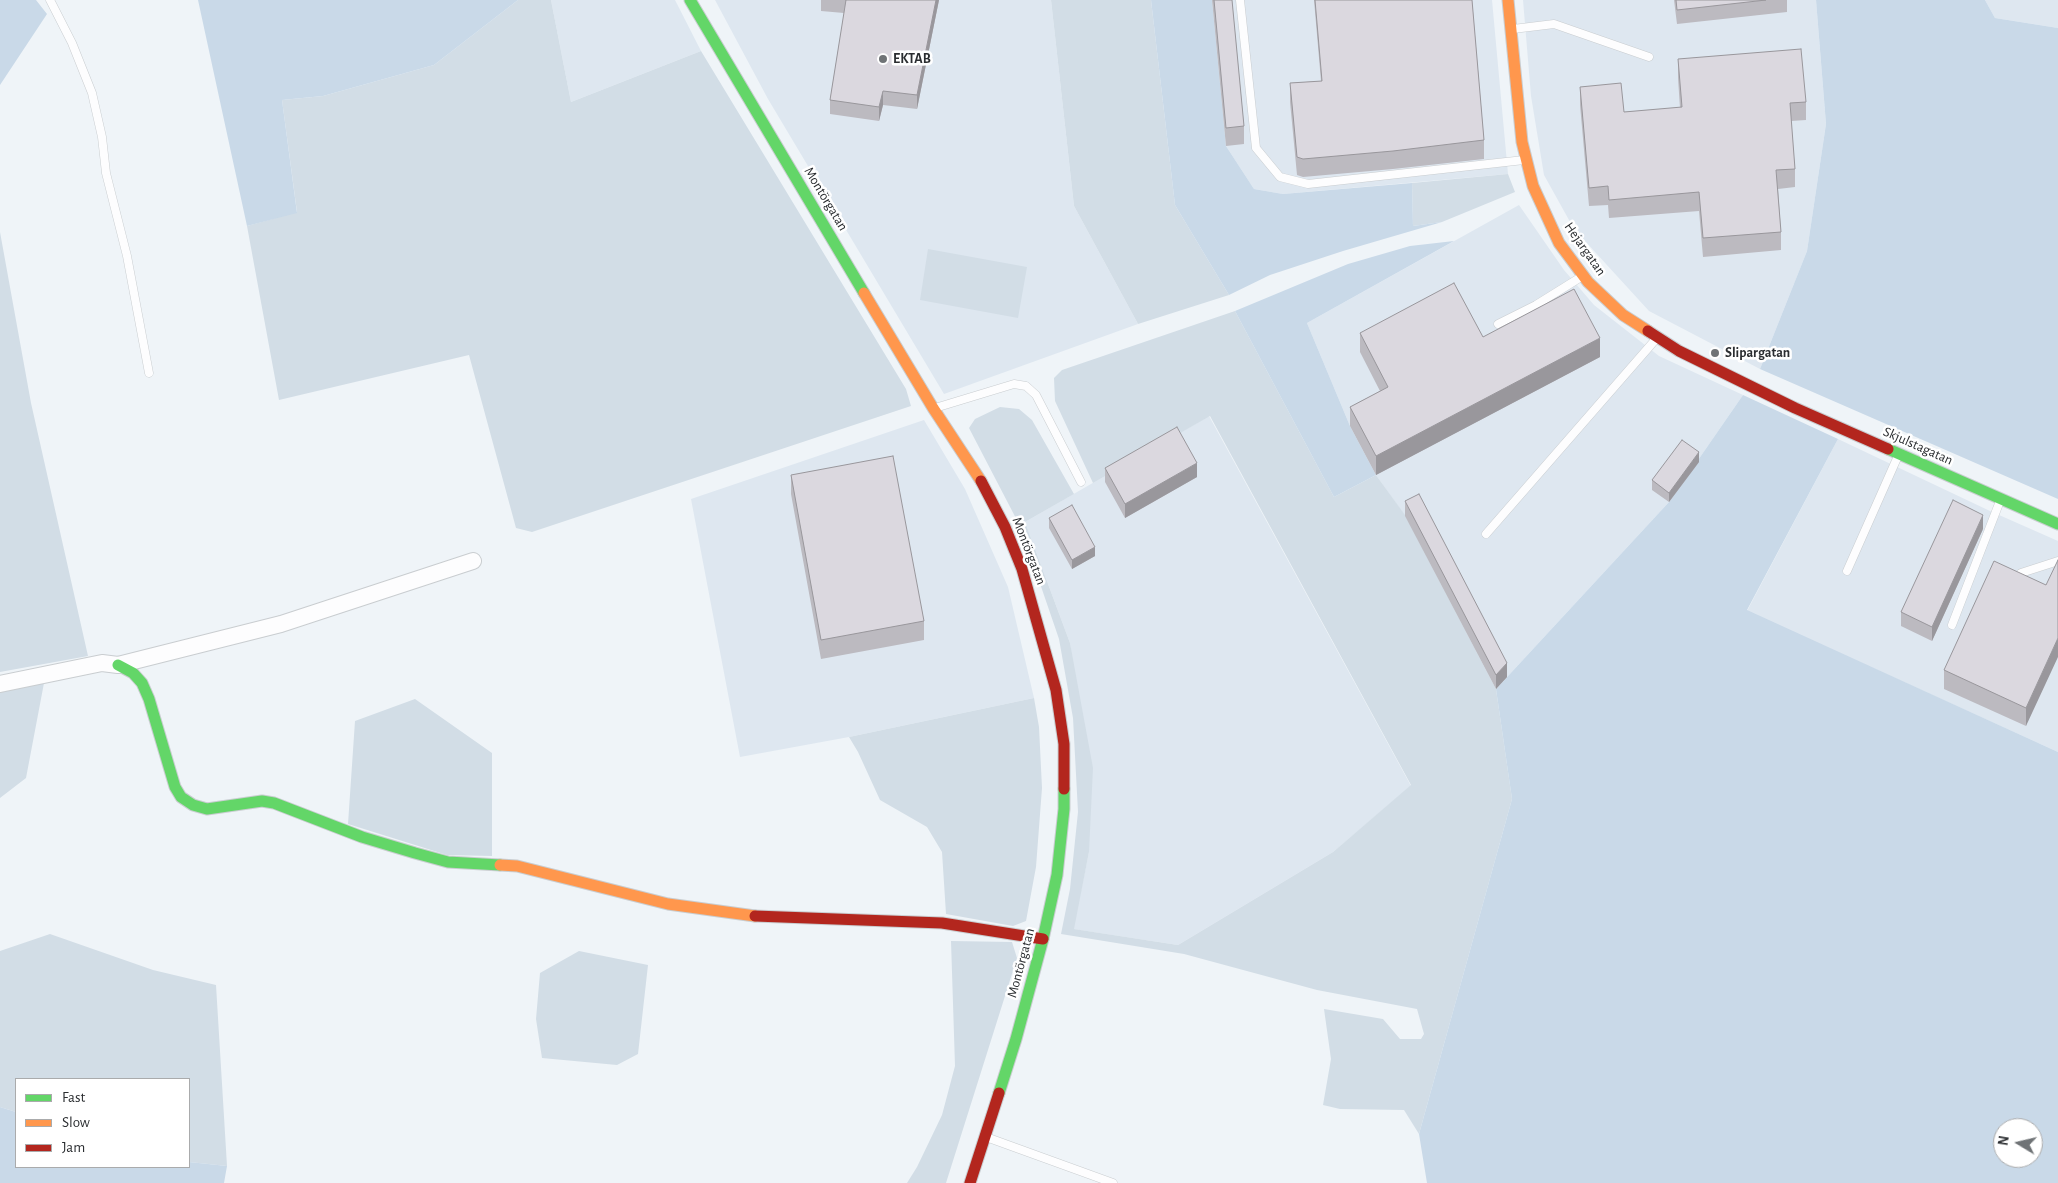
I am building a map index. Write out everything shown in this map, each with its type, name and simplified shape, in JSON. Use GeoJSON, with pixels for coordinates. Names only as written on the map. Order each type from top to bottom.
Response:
{"type":"FeatureCollection","features":[{"type":"Feature","properties":{"kind":"street","name":"Montörgatan"},"geometry":{"type":"LineString","coordinates":[[690,0],[933,408],[985,486],[1005,527],[1022,569],[1056,690],[1064,744],[1064,809],[1057,875],[1043,938],[1016,1039],[970,1183]]}},
{"type":"Feature","properties":{"kind":"street","name":"Hejargatan"},"geometry":{"type":"LineString","coordinates":[[1508,0],[1522,142],[1532,186],[1559,243],[1583,276],[1623,314],[1679,351],[1767,394]]}},
{"type":"Feature","properties":{"kind":"street","name":"Skjulstagatan"},"geometry":{"type":"LineString","coordinates":[[1767,394],[2058,524]]}},
{"type":"Feature","properties":{"kind":"street"},"geometry":{"type":"LineString","coordinates":[[118,665],[281,624],[473,561]]}},
{"type":"Feature","properties":{"kind":"street"},"geometry":{"type":"LineString","coordinates":[[0,684],[102,663],[118,665],[133,673],[142,683],[149,699],[175,787],[181,797],[193,805],[206,809],[262,801],[274,803],[354,834],[415,854],[448,862],[518,866],[660,902],[708,910],[754,916],[942,922],[1043,938]]}},
{"type":"Feature","properties":{"kind":"lane"},"geometry":{"type":"LineString","coordinates":[[50,0],[83,68],[94,100],[102,137],[106,173],[126,256],[149,373]]}},
{"type":"Feature","properties":{"kind":"lane"},"geometry":{"type":"LineString","coordinates":[[1240,0],[1256,148],[1280,177],[1308,184],[1526,160]]}},
{"type":"Feature","properties":{"kind":"lane"},"geometry":{"type":"LineString","coordinates":[[1511,29],[1554,24],[1649,57]]}},
{"type":"Feature","properties":{"kind":"lane"},"geometry":{"type":"LineString","coordinates":[[1498,324],[1536,305],[1583,276]]}},
{"type":"Feature","properties":{"kind":"lane"},"geometry":{"type":"LineString","coordinates":[[1486,534],[1658,338]]}},
{"type":"Feature","properties":{"kind":"lane"},"geometry":{"type":"LineString","coordinates":[[933,408],[1014,384],[1026,386],[1036,395],[1081,482]]}},
{"type":"Feature","properties":{"kind":"lane"},"geometry":{"type":"LineString","coordinates":[[1847,571],[1899,454]]}},
{"type":"Feature","properties":{"kind":"lane"},"geometry":{"type":"LineString","coordinates":[[1952,625],[2000,499]]}},
{"type":"Feature","properties":{"kind":"lane"},"geometry":{"type":"LineString","coordinates":[[2021,573],[2058,562]]}},
{"type":"Feature","properties":{"kind":"lane"},"geometry":{"type":"LineString","coordinates":[[985,1136],[1113,1183]]}},
{"type":"Feature","properties":{"kind":"shaded area"},"geometry":{"type":"Polygon","coordinates":[[[0,0],[36,0],[47,14],[0,85],[0,0]]]}},
{"type":"Feature","properties":{"kind":"shaded area"},"geometry":{"type":"Polygon","coordinates":[[[198,0],[518,0],[434,65],[323,96],[282,100],[297,213],[247,226],[198,0]]]}},
{"type":"Feature","properties":{"kind":"shaded area"},"geometry":{"type":"Polygon","coordinates":[[[518,0],[551,0],[571,102],[701,51],[906,389],[911,406],[532,532],[516,528],[469,355],[279,400],[247,226],[297,212],[282,100],[323,96],[434,65],[518,0]]]}},
{"type":"Feature","properties":{"kind":"shaded area"},"geometry":{"type":"Polygon","coordinates":[[[551,0],[675,0],[701,51],[571,102],[551,0]]]}},
{"type":"Feature","properties":{"kind":"shaded area"},"geometry":{"type":"Polygon","coordinates":[[[715,0],[1051,0],[1074,206],[1138,324],[944,394],[768,99],[715,0]]]}},
{"type":"Feature","properties":{"kind":"shaded area"},"geometry":{"type":"Polygon","coordinates":[[[1051,0],[1151,0],[1175,205],[1229,295],[1138,324],[1074,206],[1051,0]]]}},
{"type":"Feature","properties":{"kind":"shaded area"},"geometry":{"type":"Polygon","coordinates":[[[1151,0],[1212,0],[1226,146],[1254,189],[1283,194],[1412,183],[1413,226],[1442,222],[1270,275],[1229,295],[1175,205],[1151,0]]]}},
{"type":"Feature","properties":{"kind":"shaded area"},"geometry":{"type":"Polygon","coordinates":[[[1212,0],[1492,0],[1508,174],[1283,194],[1254,189],[1226,146],[1212,0]]]}},
{"type":"Feature","properties":{"kind":"shaded area"},"geometry":{"type":"Polygon","coordinates":[[[1523,0],[1816,0],[1826,124],[1807,251],[1760,369],[1649,311],[1574,229],[1544,175],[1531,96],[1523,0]]]}},
{"type":"Feature","properties":{"kind":"shaded area"},"geometry":{"type":"Polygon","coordinates":[[[1816,0],[1985,0],[1995,18],[2058,28],[2058,499],[1760,369],[1807,251],[1826,124],[1816,0]]]}},
{"type":"Feature","properties":{"kind":"shaded area"},"geometry":{"type":"Polygon","coordinates":[[[1985,0],[2058,0],[2058,28],[1995,18],[1985,0]]]}},
{"type":"Feature","properties":{"kind":"shaded area"},"geometry":{"type":"Polygon","coordinates":[[[1508,174],[1515,192],[1442,222],[1413,226],[1412,183],[1508,174]]]}},
{"type":"Feature","properties":{"kind":"shaded area"},"geometry":{"type":"Polygon","coordinates":[[[1519,205],[1564,270],[1594,305],[1659,356],[1743,395],[1669,502],[1496,689],[1405,516],[1376,475],[1350,426],[1307,323],[1519,205]]]}},
{"type":"Feature","properties":{"kind":"shaded area"},"geometry":{"type":"Polygon","coordinates":[[[0,232],[31,403],[88,656],[0,672],[0,232]]]}},
{"type":"Feature","properties":{"kind":"shaded area"},"geometry":{"type":"Polygon","coordinates":[[[1454,241],[1307,323],[1350,426],[1376,475],[1334,497],[1235,311],[1348,264],[1410,246],[1454,241]]]}},
{"type":"Feature","properties":{"kind":"shaded area"},"geometry":{"type":"Polygon","coordinates":[[[928,249],[1027,267],[1018,318],[920,300],[928,249]]]}},
{"type":"Feature","properties":{"kind":"shaded area"},"geometry":{"type":"Polygon","coordinates":[[[1235,311],[1334,497],[1376,475],[1405,515],[1496,689],[1512,799],[1419,1134],[1404,1110],[1340,1109],[1323,1105],[1331,1059],[1324,1009],[1383,1019],[1400,1039],[1421,1039],[1424,1034],[1417,1009],[1317,990],[1184,954],[1061,934],[1070,889],[1078,812],[1073,718],[1059,639],[1021,528],[969,428],[975,419],[1000,407],[1019,409],[1032,420],[1074,494],[1025,522],[1070,643],[1093,768],[1089,852],[1074,929],[1178,945],[1333,852],[1411,785],[1210,416],[1093,483],[1055,401],[1054,378],[1062,370],[1235,311]]]}},
{"type":"Feature","properties":{"kind":"shaded area"},"geometry":{"type":"Polygon","coordinates":[[[1743,395],[1838,439],[1747,610],[2058,752],[2058,1183],[1427,1183],[1419,1134],[1512,799],[1496,689],[1669,502],[1743,395]]]}},
{"type":"Feature","properties":{"kind":"shaded area"},"geometry":{"type":"Polygon","coordinates":[[[1209,416],[1411,786],[1333,852],[1178,945],[1073,929],[1089,852],[1070,643],[1025,522],[1209,416]]]}},
{"type":"Feature","properties":{"kind":"shaded area"},"geometry":{"type":"Polygon","coordinates":[[[924,420],[965,489],[1008,587],[1034,698],[849,737],[740,757],[691,499],[924,420]]]}},
{"type":"Feature","properties":{"kind":"shaded area"},"geometry":{"type":"Polygon","coordinates":[[[1838,439],[2058,541],[2058,752],[1747,611],[1838,439]]]}},
{"type":"Feature","properties":{"kind":"shaded area"},"geometry":{"type":"Polygon","coordinates":[[[44,683],[26,778],[0,798],[0,692],[44,683]]]}},
{"type":"Feature","properties":{"kind":"shaded area"},"geometry":{"type":"Polygon","coordinates":[[[1034,698],[1039,727],[1042,788],[1036,867],[1026,921],[1013,926],[946,914],[942,852],[927,827],[880,800],[849,737],[1034,698]]]}},
{"type":"Feature","properties":{"kind":"shaded area"},"geometry":{"type":"Polygon","coordinates":[[[415,699],[492,753],[492,856],[447,855],[348,824],[355,721],[415,699]]]}},
{"type":"Feature","properties":{"kind":"shaded area"},"geometry":{"type":"Polygon","coordinates":[[[50,934],[153,970],[216,985],[227,1166],[190,1162],[190,1078],[15,1078],[15,1112],[0,1107],[0,951],[50,934]]]}},
{"type":"Feature","properties":{"kind":"shaded area"},"geometry":{"type":"Polygon","coordinates":[[[951,941],[1012,942],[1017,958],[946,1183],[907,1183],[917,1167],[942,1115],[955,1066],[951,941]]]}},
{"type":"Feature","properties":{"kind":"shaded area"},"geometry":{"type":"Polygon","coordinates":[[[579,951],[648,965],[638,1054],[617,1065],[542,1058],[536,1019],[540,973],[579,951]]]}},
{"type":"Feature","properties":{"kind":"shaded area"},"geometry":{"type":"Polygon","coordinates":[[[0,1107],[15,1112],[15,1168],[190,1168],[190,1162],[227,1166],[224,1183],[0,1183],[0,1107]]]}},
{"type":"Feature","properties":{"kind":"building","name":"EKTAB"},"geometry":{"type":"Polygon","coordinates":[[[846,0],[936,0],[917,95],[883,91],[879,107],[830,100],[846,0]]]}},
{"type":"Feature","properties":{"kind":"building"},"geometry":{"type":"Polygon","coordinates":[[[1214,0],[1232,0],[1244,126],[1226,128],[1214,0]]]}},
{"type":"Feature","properties":{"kind":"building"},"geometry":{"type":"Polygon","coordinates":[[[1315,0],[1472,0],[1484,140],[1393,151],[1303,159],[1297,157],[1290,83],[1322,81],[1315,0]]]}},
{"type":"Feature","properties":{"kind":"building"},"geometry":{"type":"Polygon","coordinates":[[[1676,0],[1766,0],[1677,10],[1676,0]]]}},
{"type":"Feature","properties":{"kind":"building"},"geometry":{"type":"Polygon","coordinates":[[[1801,49],[1806,102],[1790,103],[1795,169],[1776,170],[1781,232],[1703,238],[1699,192],[1609,200],[1608,186],[1589,188],[1580,87],[1621,83],[1624,112],[1682,107],[1678,59],[1801,49]]]}},
{"type":"Feature","properties":{"kind":"building"},"geometry":{"type":"Polygon","coordinates":[[[1454,283],[1483,337],[1574,289],[1600,338],[1376,456],[1350,407],[1388,387],[1360,333],[1454,283]]]}},
{"type":"Feature","properties":{"kind":"building"},"geometry":{"type":"Polygon","coordinates":[[[1177,427],[1197,463],[1125,504],[1105,468],[1177,427]]]}},
{"type":"Feature","properties":{"kind":"building"},"geometry":{"type":"Polygon","coordinates":[[[1682,440],[1699,452],[1669,493],[1652,480],[1682,440]]]}},
{"type":"Feature","properties":{"kind":"building"},"geometry":{"type":"Polygon","coordinates":[[[893,456],[924,621],[821,640],[791,475],[893,456]]]}},
{"type":"Feature","properties":{"kind":"building"},"geometry":{"type":"Polygon","coordinates":[[[1419,494],[1507,663],[1496,675],[1405,501],[1419,494]]]}},
{"type":"Feature","properties":{"kind":"building"},"geometry":{"type":"Polygon","coordinates":[[[1953,500],[1983,515],[1932,627],[1901,612],[1953,500]]]}},
{"type":"Feature","properties":{"kind":"building"},"geometry":{"type":"Polygon","coordinates":[[[1072,505],[1095,547],[1072,560],[1049,518],[1072,505]]]}},
{"type":"Feature","properties":{"kind":"building"},"geometry":{"type":"Polygon","coordinates":[[[2058,560],[2058,638],[2026,708],[1944,670],[1994,561],[2046,585],[2058,560]]]}},
{"type":"Feature","properties":{"kind":"traffic: fast"},"geometry":{"type":"LineString","coordinates":[[690,0],[864,293]]}},
{"type":"Feature","properties":{"kind":"traffic: fast"},"geometry":{"type":"LineString","coordinates":[[1888,449],[2058,524]]}},
{"type":"Feature","properties":{"kind":"traffic: fast"},"geometry":{"type":"LineString","coordinates":[[118,665],[133,673],[142,683],[149,699],[175,787],[181,797],[193,805],[207,809],[262,801],[274,803],[362,837],[415,853],[448,862],[500,865]]}},
{"type":"Feature","properties":{"kind":"traffic: fast"},"geometry":{"type":"LineString","coordinates":[[999,1093],[1016,1039],[1043,939],[1057,875],[1064,809],[1064,789]]}},
{"type":"Feature","properties":{"kind":"traffic: slow"},"geometry":{"type":"LineString","coordinates":[[1508,0],[1522,142],[1533,186],[1559,243],[1588,282],[1623,315],[1648,331]]}},
{"type":"Feature","properties":{"kind":"traffic: slow"},"geometry":{"type":"LineString","coordinates":[[864,293],[933,408],[981,481]]}},
{"type":"Feature","properties":{"kind":"traffic: slow"},"geometry":{"type":"LineString","coordinates":[[500,865],[517,866],[668,904],[755,916]]}},
{"type":"Feature","properties":{"kind":"traffic: jam"},"geometry":{"type":"LineString","coordinates":[[1648,331],[1679,351],[1795,408],[1888,449]]}},
{"type":"Feature","properties":{"kind":"traffic: jam"},"geometry":{"type":"LineString","coordinates":[[981,481],[1005,527],[1022,569],[1056,690],[1064,744],[1064,789]]}},
{"type":"Feature","properties":{"kind":"traffic: jam"},"geometry":{"type":"LineString","coordinates":[[755,916],[942,923],[1043,939]]}},
{"type":"Feature","properties":{"kind":"traffic: jam"},"geometry":{"type":"LineString","coordinates":[[970,1183],[999,1093]]}},
{"type":"Feature","properties":{"kind":"place","name":"EKTAB"},"geometry":{"type":"Point","coordinates":[883,59]}},
{"type":"Feature","properties":{"kind":"place","name":"Slipargatan"},"geometry":{"type":"Point","coordinates":[1715,353]}}]}
